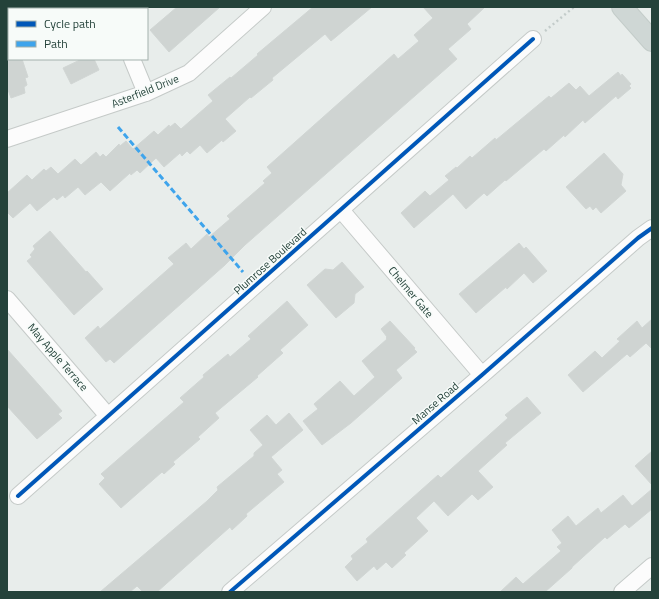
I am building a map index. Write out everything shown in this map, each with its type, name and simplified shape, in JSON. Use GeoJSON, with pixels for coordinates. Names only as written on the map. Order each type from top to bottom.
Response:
{"type":"FeatureCollection","features":[{"type":"Feature","properties":{"kind":"main road"},"geometry":{"type":"LineString","coordinates":[[622,7],[652,41]]}},
{"type":"Feature","properties":{"kind":"street","name":"Asterfield Drive"},"geometry":{"type":"LineString","coordinates":[[7,139],[146,93],[189,73],[263,7]]}},
{"type":"Feature","properties":{"kind":"street","name":"Plumrose Boulevard"},"geometry":{"type":"LineString","coordinates":[[18,496],[533,39]]}},
{"type":"Feature","properties":{"kind":"street"},"geometry":{"type":"LineString","coordinates":[[132,60],[146,93]]}},
{"type":"Feature","properties":{"kind":"street","name":"Chelmer Gate"},"geometry":{"type":"LineString","coordinates":[[341,210],[482,375]]}},
{"type":"Feature","properties":{"kind":"street","name":"Manse Road"},"geometry":{"type":"LineString","coordinates":[[230,592],[482,375],[638,238],[652,228]]}},
{"type":"Feature","properties":{"kind":"street","name":"May Apple Terrace"},"geometry":{"type":"LineString","coordinates":[[7,299],[108,416]]}},
{"type":"Feature","properties":{"kind":"street"},"geometry":{"type":"LineString","coordinates":[[622,592],[652,566]]}},
{"type":"Feature","properties":{"kind":"path"},"geometry":{"type":"LineString","coordinates":[[533,39],[554,25],[574,7]]}},
{"type":"Feature","properties":{"kind":"building"},"geometry":{"type":"Polygon","coordinates":[[[177,7],[220,7],[169,52],[150,30],[177,7]]]}},
{"type":"Feature","properties":{"kind":"building"},"geometry":{"type":"Polygon","coordinates":[[[313,7],[372,7],[331,41],[325,34],[272,78],[273,80],[251,98],[250,97],[225,119],[236,131],[223,142],[222,140],[207,153],[200,145],[190,154],[187,151],[182,156],[180,153],[164,167],[156,158],[140,173],[137,170],[131,175],[130,173],[110,191],[101,182],[85,195],[78,187],[65,198],[63,195],[57,200],[54,197],[37,211],[30,203],[13,218],[7,212],[7,193],[27,175],[32,180],[44,169],[46,171],[51,167],[58,174],[75,159],[81,165],[96,152],[100,157],[103,154],[106,157],[119,144],[120,146],[126,141],[133,149],[154,131],[158,135],[169,125],[170,127],[175,123],[181,129],[213,101],[208,95],[230,77],[231,78],[313,7]]]}},
{"type":"Feature","properties":{"kind":"building"},"geometry":{"type":"Polygon","coordinates":[[[423,7],[485,7],[467,24],[471,29],[448,49],[457,59],[245,245],[225,265],[114,363],[110,359],[106,362],[85,338],[98,326],[100,329],[174,264],[168,258],[186,243],[191,249],[207,234],[209,237],[230,219],[227,216],[265,183],[263,181],[272,173],[267,167],[394,54],[398,59],[419,41],[414,35],[433,18],[423,7]]]}},
{"type":"Feature","properties":{"kind":"building"},"geometry":{"type":"Polygon","coordinates":[[[7,59],[22,60],[28,77],[25,78],[27,85],[24,87],[25,93],[11,98],[7,87],[7,59]]]}},
{"type":"Feature","properties":{"kind":"building"},"geometry":{"type":"Polygon","coordinates":[[[80,60],[94,60],[99,70],[71,84],[63,68],[80,60]]]}},
{"type":"Feature","properties":{"kind":"building"},"geometry":{"type":"Polygon","coordinates":[[[618,72],[621,76],[622,74],[631,84],[629,86],[631,88],[618,99],[616,96],[585,123],[583,120],[565,137],[564,135],[546,151],[544,149],[487,196],[484,193],[466,209],[453,194],[414,228],[401,213],[425,191],[430,196],[449,180],[445,176],[456,167],[457,168],[470,156],[472,158],[549,96],[551,98],[569,83],[576,90],[580,86],[589,96],[618,72]]]}},
{"type":"Feature","properties":{"kind":"building"},"geometry":{"type":"Polygon","coordinates":[[[604,153],[623,174],[621,185],[626,191],[601,213],[596,207],[593,210],[590,206],[586,209],[566,187],[604,153]]]}},
{"type":"Feature","properties":{"kind":"building"},"geometry":{"type":"Polygon","coordinates":[[[50,231],[103,289],[74,315],[27,261],[32,257],[30,255],[35,249],[33,246],[50,231]]]}},
{"type":"Feature","properties":{"kind":"building"},"geometry":{"type":"Polygon","coordinates":[[[519,243],[524,249],[526,247],[547,271],[533,283],[524,273],[507,289],[506,287],[476,313],[459,294],[519,243]]]}},
{"type":"Feature","properties":{"kind":"building"},"geometry":{"type":"Polygon","coordinates":[[[342,262],[364,287],[355,294],[354,303],[336,318],[307,285],[325,269],[333,270],[342,262]]]}},
{"type":"Feature","properties":{"kind":"building"},"geometry":{"type":"Polygon","coordinates":[[[287,301],[308,325],[280,350],[283,353],[257,376],[258,377],[215,413],[219,418],[198,437],[200,439],[173,462],[175,464],[164,474],[162,472],[121,508],[99,484],[105,478],[101,474],[184,402],[180,398],[204,377],[203,375],[228,354],[230,357],[251,339],[248,336],[287,301]]]}},
{"type":"Feature","properties":{"kind":"building"},"geometry":{"type":"Polygon","coordinates":[[[652,319],[652,349],[646,343],[630,357],[627,354],[583,392],[568,375],[595,351],[602,358],[620,341],[617,339],[637,321],[642,328],[652,319]]]}},
{"type":"Feature","properties":{"kind":"building"},"geometry":{"type":"Polygon","coordinates":[[[390,321],[417,352],[396,370],[402,378],[351,423],[322,445],[303,421],[318,409],[314,404],[340,381],[354,396],[375,377],[362,361],[387,339],[381,329],[390,321]]]}},
{"type":"Feature","properties":{"kind":"building"},"geometry":{"type":"Polygon","coordinates":[[[7,349],[62,411],[58,414],[62,418],[37,439],[7,406],[7,349]]]}},
{"type":"Feature","properties":{"kind":"building"},"geometry":{"type":"Polygon","coordinates":[[[527,397],[541,413],[505,443],[507,445],[478,471],[493,487],[478,500],[472,494],[448,516],[434,501],[416,518],[428,531],[404,553],[406,555],[392,568],[386,562],[377,570],[374,566],[357,581],[345,567],[353,559],[351,556],[368,542],[366,539],[438,475],[441,478],[508,418],[505,415],[527,397]]]}},
{"type":"Feature","properties":{"kind":"building"},"geometry":{"type":"Polygon","coordinates":[[[289,413],[303,430],[271,457],[282,470],[277,474],[284,482],[246,514],[247,516],[232,530],[230,527],[157,592],[143,592],[137,586],[130,592],[100,592],[207,501],[218,490],[217,487],[254,456],[254,453],[263,445],[250,430],[267,415],[276,425],[289,413]]]}},
{"type":"Feature","properties":{"kind":"building"},"geometry":{"type":"Polygon","coordinates":[[[652,451],[652,485],[635,466],[652,451]]]}},
{"type":"Feature","properties":{"kind":"building"},"geometry":{"type":"Polygon","coordinates":[[[652,489],[652,509],[629,528],[625,524],[607,539],[605,537],[545,592],[500,592],[516,577],[523,584],[561,551],[557,547],[562,543],[552,530],[568,516],[576,526],[598,508],[601,513],[623,495],[632,506],[652,489]]]}},
{"type":"Feature","properties":{"kind":"marked path"},"geometry":{"type":"LineString","coordinates":[[118,127],[243,272]]}},
{"type":"Feature","properties":{"kind":"cycle path"},"geometry":{"type":"LineString","coordinates":[[18,496],[533,39]]}},
{"type":"Feature","properties":{"kind":"cycle path"},"geometry":{"type":"LineString","coordinates":[[230,592],[482,375],[638,238],[652,228]]}}]}
